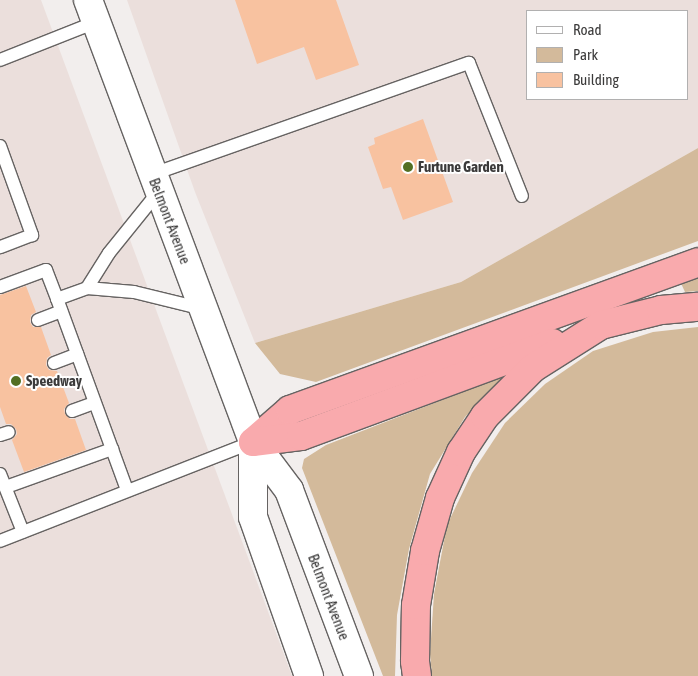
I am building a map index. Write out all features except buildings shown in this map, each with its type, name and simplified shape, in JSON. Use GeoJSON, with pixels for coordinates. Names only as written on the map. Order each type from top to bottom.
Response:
{"type":"FeatureCollection","features":[{"type":"Feature","properties":{"kind":"highway"},"geometry":{"type":"LineString","coordinates":[[252,442],[290,410],[698,262]]}},
{"type":"Feature","properties":{"kind":"highway"},"geometry":{"type":"LineString","coordinates":[[252,442],[301,436],[601,325],[661,310],[698,307]]}},
{"type":"Feature","properties":{"kind":"highway"},"geometry":{"type":"LineString","coordinates":[[417,676],[415,661],[416,606],[425,551],[440,498],[461,452],[485,416],[533,368],[601,325]]}},
{"type":"Feature","properties":{"kind":"main road","name":"Belmont Avenue"},"geometry":{"type":"LineString","coordinates":[[92,11],[252,442],[289,490],[359,676]]}},
{"type":"Feature","properties":{"kind":"main road","name":"Belmont Avenue"},"geometry":{"type":"LineString","coordinates":[[252,442],[254,517],[309,676]]}},
{"type":"Feature","properties":{"kind":"lane"},"geometry":{"type":"LineString","coordinates":[[0,60],[92,11]]}},
{"type":"Feature","properties":{"kind":"lane"},"geometry":{"type":"LineString","coordinates":[[38,320],[87,288],[156,183],[469,63],[522,196]]}},
{"type":"Feature","properties":{"kind":"lane"},"geometry":{"type":"LineString","coordinates":[[0,146],[32,236],[0,247]]}},
{"type":"Feature","properties":{"kind":"lane"},"geometry":{"type":"LineString","coordinates":[[0,287],[46,270],[127,490]]}},
{"type":"Feature","properties":{"kind":"lane"},"geometry":{"type":"LineString","coordinates":[[87,288],[134,292],[203,309]]}},
{"type":"Feature","properties":{"kind":"lane"},"geometry":{"type":"LineString","coordinates":[[54,363],[77,354]]}},
{"type":"Feature","properties":{"kind":"lane"},"geometry":{"type":"LineString","coordinates":[[72,411],[94,403]]}},
{"type":"Feature","properties":{"kind":"lane"},"geometry":{"type":"LineString","coordinates":[[0,541],[252,442]]}},
{"type":"Feature","properties":{"kind":"lane"},"geometry":{"type":"LineString","coordinates":[[6,487],[112,449]]}},
{"type":"Feature","properties":{"kind":"lane"},"geometry":{"type":"LineString","coordinates":[[0,474],[23,532]]}},
{"type":"Feature","properties":{"kind":"shaded area"},"geometry":{"type":"Polygon","coordinates":[[[0,0],[41,0],[292,676],[0,676],[0,0]]]}},
{"type":"Feature","properties":{"kind":"shaded area"},"geometry":{"type":"Polygon","coordinates":[[[127,0],[698,0],[698,148],[461,282],[255,343],[195,192],[127,0]]]}},
{"type":"Feature","properties":{"kind":"green space"},"geometry":{"type":"Polygon","coordinates":[[[698,148],[698,241],[316,382],[280,374],[255,343],[461,282],[698,148]]]}},
{"type":"Feature","properties":{"kind":"green space"},"geometry":{"type":"Polygon","coordinates":[[[698,272],[698,291],[685,292],[679,279],[698,272]]]}},
{"type":"Feature","properties":{"kind":"green space"},"geometry":{"type":"Polygon","coordinates":[[[698,327],[698,676],[432,676],[430,654],[434,594],[447,525],[472,473],[505,423],[545,384],[593,351],[653,332],[698,327]]]}},
{"type":"Feature","properties":{"kind":"green space"},"geometry":{"type":"Polygon","coordinates":[[[504,376],[465,417],[430,474],[409,549],[397,615],[395,676],[383,676],[302,468],[304,459],[326,445],[504,376]]]}},
{"type":"Feature","properties":{"kind":"place","name":"Furtune Garden"},"geometry":{"type":"Point","coordinates":[408,167]}},
{"type":"Feature","properties":{"kind":"place","name":"Speedway"},"geometry":{"type":"Point","coordinates":[16,381]}}]}
